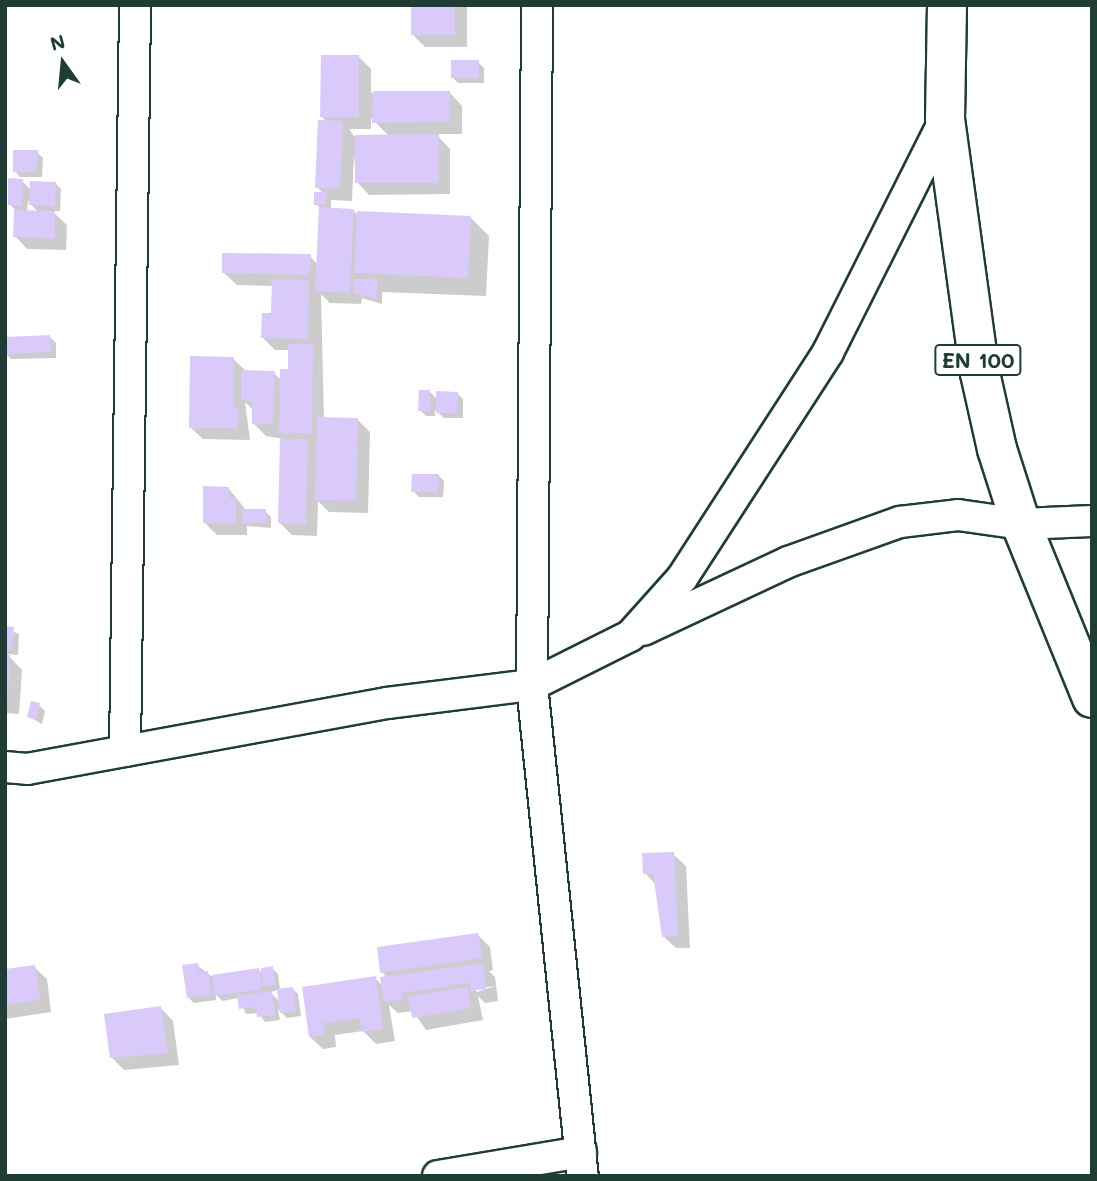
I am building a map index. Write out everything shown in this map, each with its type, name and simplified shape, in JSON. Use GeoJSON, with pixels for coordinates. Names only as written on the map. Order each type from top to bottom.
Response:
{"type":"FeatureCollection","features":[{"type":"Feature","properties":{"kind":"main road","name":"EN 100"},"geometry":{"type":"LineString","coordinates":[[947,5],[945,119],[980,373],[997,449],[1021,524],[1092,698]]}},
{"type":"Feature","properties":{"kind":"street"},"geometry":{"type":"LineString","coordinates":[[125,751],[135,5]]}},
{"type":"Feature","properties":{"kind":"street"},"geometry":{"type":"LineString","coordinates":[[438,1176],[582,1164],[532,685],[537,5]]}},
{"type":"Feature","properties":{"kind":"street"},"geometry":{"type":"LineString","coordinates":[[630,636],[682,578],[828,352],[945,119]]}},
{"type":"Feature","properties":{"kind":"street"},"geometry":{"type":"LineString","coordinates":[[5,767],[27,769],[387,703],[532,685],[788,562],[900,522],[958,515],[1021,524],[1092,521]]}},
{"type":"Feature","properties":{"kind":"building"},"geometry":{"type":"Polygon","coordinates":[[[411,5],[455,5],[455,35],[411,35],[411,5]]]}},
{"type":"Feature","properties":{"kind":"building"},"geometry":{"type":"Polygon","coordinates":[[[321,55],[359,55],[359,117],[320,117],[321,55]]]}},
{"type":"Feature","properties":{"kind":"building"},"geometry":{"type":"Polygon","coordinates":[[[451,60],[479,60],[479,78],[451,78],[451,60]]]}},
{"type":"Feature","properties":{"kind":"building"},"geometry":{"type":"Polygon","coordinates":[[[373,91],[450,91],[450,122],[372,123],[373,91]]]}},
{"type":"Feature","properties":{"kind":"building"},"geometry":{"type":"Polygon","coordinates":[[[318,120],[343,121],[340,189],[315,188],[318,120]]]}},
{"type":"Feature","properties":{"kind":"building"},"geometry":{"type":"Polygon","coordinates":[[[439,134],[438,183],[355,183],[355,135],[439,134]]]}},
{"type":"Feature","properties":{"kind":"building"},"geometry":{"type":"Polygon","coordinates":[[[13,150],[38,150],[37,172],[13,172],[13,150]]]}},
{"type":"Feature","properties":{"kind":"building"},"geometry":{"type":"Polygon","coordinates":[[[8,178],[23,179],[22,206],[8,205],[8,178]]]}},
{"type":"Feature","properties":{"kind":"building"},"geometry":{"type":"Polygon","coordinates":[[[30,181],[56,182],[55,206],[29,205],[30,181]]]}},
{"type":"Feature","properties":{"kind":"building"},"geometry":{"type":"Polygon","coordinates":[[[314,192],[326,192],[326,205],[314,205],[314,192]]]}},
{"type":"Feature","properties":{"kind":"building"},"geometry":{"type":"Polygon","coordinates":[[[319,207],[354,209],[350,293],[315,291],[319,207]]]}},
{"type":"Feature","properties":{"kind":"building"},"geometry":{"type":"Polygon","coordinates":[[[14,210],[55,211],[55,238],[13,237],[14,210]]]}},
{"type":"Feature","properties":{"kind":"building"},"geometry":{"type":"Polygon","coordinates":[[[357,211],[471,216],[468,278],[354,273],[357,211]]]}},
{"type":"Feature","properties":{"kind":"building"},"geometry":{"type":"Polygon","coordinates":[[[222,253],[311,254],[310,275],[222,273],[222,253]]]}},
{"type":"Feature","properties":{"kind":"building"},"geometry":{"type":"Polygon","coordinates":[[[272,279],[309,280],[308,339],[261,338],[262,313],[271,313],[272,279]]]}},
{"type":"Feature","properties":{"kind":"building"},"geometry":{"type":"Polygon","coordinates":[[[354,279],[377,279],[377,299],[354,293],[354,279]]]}},
{"type":"Feature","properties":{"kind":"building"},"geometry":{"type":"Polygon","coordinates":[[[50,335],[51,352],[5,354],[5,337],[50,335]]]}},
{"type":"Feature","properties":{"kind":"building"},"geometry":{"type":"Polygon","coordinates":[[[288,344],[313,344],[312,434],[279,433],[280,369],[288,369],[288,344]]]}},
{"type":"Feature","properties":{"kind":"building"},"geometry":{"type":"Polygon","coordinates":[[[190,356],[234,357],[233,407],[239,408],[238,428],[189,428],[190,356]]]}},
{"type":"Feature","properties":{"kind":"building"},"geometry":{"type":"Polygon","coordinates":[[[241,370],[275,371],[273,424],[252,424],[252,401],[241,400],[241,370]]]}},
{"type":"Feature","properties":{"kind":"building"},"geometry":{"type":"Polygon","coordinates":[[[419,390],[430,390],[430,411],[418,411],[419,390]]]}},
{"type":"Feature","properties":{"kind":"building"},"geometry":{"type":"Polygon","coordinates":[[[436,391],[458,392],[457,413],[436,413],[436,391]]]}},
{"type":"Feature","properties":{"kind":"building"},"geometry":{"type":"Polygon","coordinates":[[[317,417],[358,418],[356,501],[315,500],[317,417]]]}},
{"type":"Feature","properties":{"kind":"building"},"geometry":{"type":"Polygon","coordinates":[[[280,439],[308,439],[306,524],[278,523],[280,439]]]}},
{"type":"Feature","properties":{"kind":"building"},"geometry":{"type":"Polygon","coordinates":[[[412,474],[439,474],[438,492],[411,492],[412,474]]]}},
{"type":"Feature","properties":{"kind":"building"},"geometry":{"type":"Polygon","coordinates":[[[203,486],[229,487],[229,498],[236,498],[236,524],[203,523],[203,486]]]}},
{"type":"Feature","properties":{"kind":"building"},"geometry":{"type":"Polygon","coordinates":[[[243,509],[266,509],[266,523],[242,523],[243,509]]]}},
{"type":"Feature","properties":{"kind":"building"},"geometry":{"type":"Polygon","coordinates":[[[5,626],[14,627],[12,650],[5,649],[5,626]]]}},
{"type":"Feature","properties":{"kind":"building"},"geometry":{"type":"Polygon","coordinates":[[[5,655],[10,655],[7,703],[5,703],[5,655]]]}},
{"type":"Feature","properties":{"kind":"building"},"geometry":{"type":"Polygon","coordinates":[[[31,701],[40,703],[36,720],[27,717],[31,701]]]}},
{"type":"Feature","properties":{"kind":"building"},"geometry":{"type":"Polygon","coordinates":[[[674,852],[678,936],[662,937],[653,873],[643,874],[642,853],[674,852]]]}},
{"type":"Feature","properties":{"kind":"building"},"geometry":{"type":"Polygon","coordinates":[[[478,933],[482,958],[380,973],[377,947],[478,933]]]}},
{"type":"Feature","properties":{"kind":"building"},"geometry":{"type":"Polygon","coordinates":[[[198,963],[199,972],[208,971],[212,994],[187,998],[182,965],[198,963]]]}},
{"type":"Feature","properties":{"kind":"building"},"geometry":{"type":"Polygon","coordinates":[[[483,963],[486,989],[471,991],[470,983],[402,993],[403,999],[384,1002],[380,977],[483,963]]]}},
{"type":"Feature","properties":{"kind":"building"},"geometry":{"type":"Polygon","coordinates":[[[35,965],[40,1000],[5,1005],[5,969],[35,965]]]}},
{"type":"Feature","properties":{"kind":"building"},"geometry":{"type":"Polygon","coordinates":[[[273,966],[275,985],[263,986],[261,968],[273,966]]]}},
{"type":"Feature","properties":{"kind":"building"},"geometry":{"type":"Polygon","coordinates":[[[259,968],[262,989],[215,996],[212,975],[259,968]]]}},
{"type":"Feature","properties":{"kind":"building"},"geometry":{"type":"Polygon","coordinates":[[[376,976],[383,1029],[362,1032],[360,1018],[323,1023],[325,1035],[309,1037],[302,987],[376,976]]]}},
{"type":"Feature","properties":{"kind":"building"},"geometry":{"type":"Polygon","coordinates":[[[293,987],[296,1011],[280,1013],[277,989],[293,987]]]}},
{"type":"Feature","properties":{"kind":"building"},"geometry":{"type":"Polygon","coordinates":[[[467,987],[471,1008],[412,1018],[408,996],[467,987]]]}},
{"type":"Feature","properties":{"kind":"building"},"geometry":{"type":"Polygon","coordinates":[[[272,991],[275,1015],[257,1017],[256,1007],[239,1009],[237,996],[272,991]]]}},
{"type":"Feature","properties":{"kind":"building"},"geometry":{"type":"Polygon","coordinates":[[[161,1006],[168,1053],[110,1058],[104,1014],[161,1006]]]}}]}
